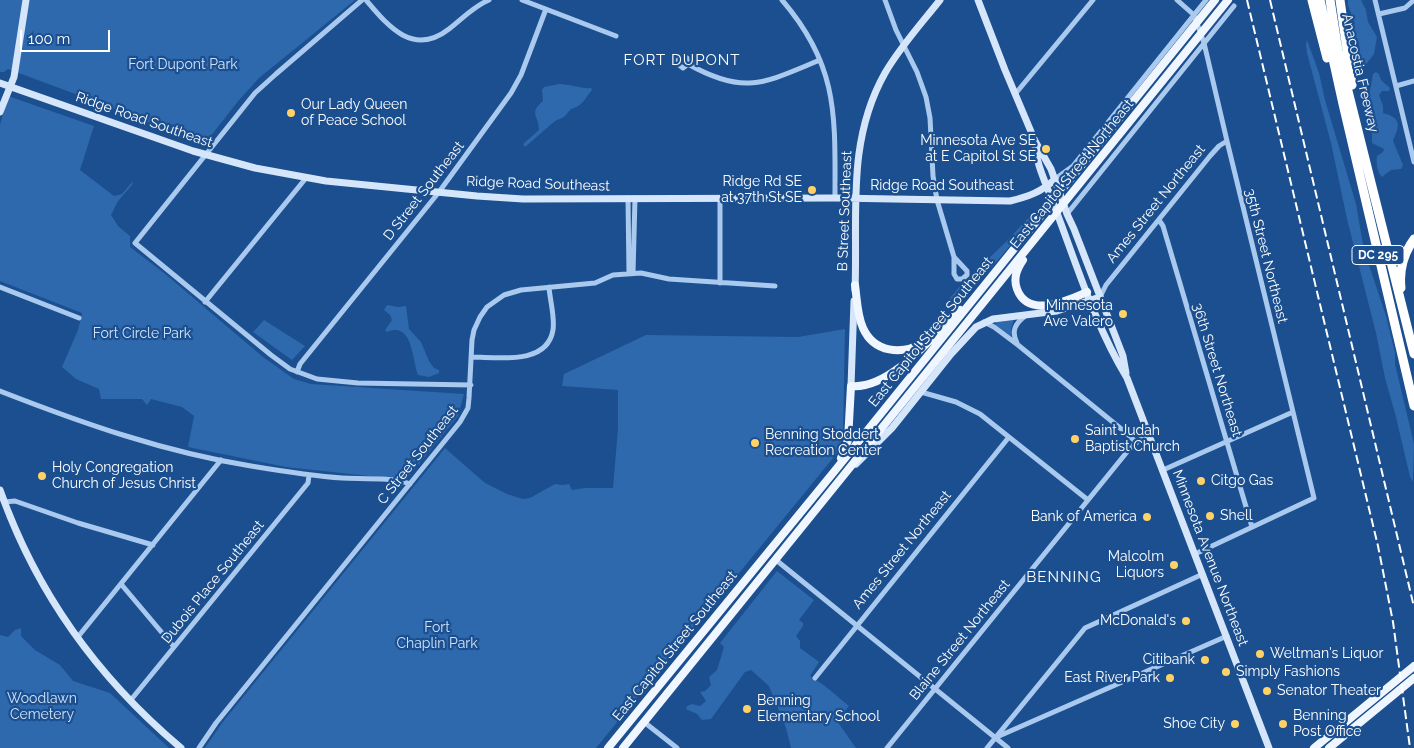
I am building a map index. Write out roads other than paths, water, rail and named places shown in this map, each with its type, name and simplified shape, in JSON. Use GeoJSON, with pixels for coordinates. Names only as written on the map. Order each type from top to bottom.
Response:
{"type":"FeatureCollection","features":[{"type":"Feature","properties":{"kind":"highway","name":"Anacostia Freeway"},"geometry":{"type":"LineString","coordinates":[[1312,0],[1328,60],[1343,104]]}},
{"type":"Feature","properties":{"kind":"highway"},"geometry":{"type":"LineString","coordinates":[[1320,0],[1343,104]]}},
{"type":"Feature","properties":{"kind":"highway","name":"Anacostia Freeway"},"geometry":{"type":"LineString","coordinates":[[1330,0],[1338,51],[1364,151]]}},
{"type":"Feature","properties":{"kind":"highway"},"geometry":{"type":"LineString","coordinates":[[1340,0],[1350,73],[1364,151]]}},
{"type":"Feature","properties":{"kind":"highway","name":"DC 295"},"geometry":{"type":"LineString","coordinates":[[1343,104],[1414,406]]}},
{"type":"Feature","properties":{"kind":"highway","name":"DC 295"},"geometry":{"type":"LineString","coordinates":[[1364,151],[1414,354]]}},
{"type":"Feature","properties":{"kind":"highway"},"geometry":{"type":"LineString","coordinates":[[1407,322],[1400,280],[1404,258],[1414,239]]}},
{"type":"Feature","properties":{"kind":"main road"},"geometry":{"type":"LineString","coordinates":[[0,112],[14,77],[18,60],[26,0]]}},
{"type":"Feature","properties":{"kind":"main road","name":"B Street Southeast"},"geometry":{"type":"LineString","coordinates":[[850,386],[858,160],[864,122],[883,78],[904,46],[940,0]]}},
{"type":"Feature","properties":{"kind":"main road"},"geometry":{"type":"LineString","coordinates":[[979,0],[1005,70],[1010,77],[1035,141]]}},
{"type":"Feature","properties":{"kind":"main road","name":"East Capitol Street Southeast"},"geometry":{"type":"LineString","coordinates":[[608,748],[1215,0]]}},
{"type":"Feature","properties":{"kind":"main road","name":"East Capitol Street Northeast"},"geometry":{"type":"LineString","coordinates":[[623,748],[1048,222],[1231,3]]}},
{"type":"Feature","properties":{"kind":"main road","name":"Ridge Road Southeast"},"geometry":{"type":"LineString","coordinates":[[0,83],[206,154],[257,168],[306,178],[439,192],[523,199],[856,198],[1010,201],[1024,198],[1047,187],[1055,179]]}},
{"type":"Feature","properties":{"kind":"main road","name":"Minnesota Avenue Northeast"},"geometry":{"type":"LineString","coordinates":[[1035,141],[1040,146],[1055,179],[1066,213],[1123,356],[1127,378],[1269,748]]}},
{"type":"Feature","properties":{"kind":"main road","name":"Minnesota Avenue Northeast"},"geometry":{"type":"LineString","coordinates":[[1035,141],[1035,148],[1047,187],[1089,301],[1112,354],[1127,378]]}},
{"type":"Feature","properties":{"kind":"main road"},"geometry":{"type":"LineString","coordinates":[[1048,222],[1032,244],[1016,273],[1016,285],[1019,294],[1028,302],[1039,306],[1060,303],[1097,288]]}},
{"type":"Feature","properties":{"kind":"main road"},"geometry":{"type":"LineString","coordinates":[[833,473],[842,457],[848,440],[850,386],[867,384],[894,372],[910,360],[992,276]]}},
{"type":"Feature","properties":{"kind":"main road"},"geometry":{"type":"LineString","coordinates":[[855,285],[862,326],[868,337],[878,345],[891,350],[906,350],[920,344],[935,334]]}},
{"type":"Feature","properties":{"kind":"main road"},"geometry":{"type":"LineString","coordinates":[[1089,301],[1100,297]]}},
{"type":"Feature","properties":{"kind":"main road","name":"East Capitol Street Northeast"},"geometry":{"type":"LineString","coordinates":[[840,479],[880,442],[969,333],[984,322],[1057,311],[1089,301]]}},
{"type":"Feature","properties":{"kind":"main road"},"geometry":{"type":"LineString","coordinates":[[0,490],[34,568],[77,638],[130,702],[181,748]]}},
{"type":"Feature","properties":{"kind":"main road"},"geometry":{"type":"LineString","coordinates":[[1314,748],[1414,666]]}},
{"type":"Feature","properties":{"kind":"main road"},"geometry":{"type":"LineString","coordinates":[[1329,748],[1414,678]]}},
{"type":"Feature","properties":{"kind":"street"},"geometry":{"type":"LineString","coordinates":[[362,0],[262,86],[135,243],[277,360],[297,372],[317,379],[358,383],[471,385]]}},
{"type":"Feature","properties":{"kind":"street"},"geometry":{"type":"LineString","coordinates":[[366,0],[386,24],[396,32],[407,37],[421,39],[435,37],[444,33],[479,5],[489,0]]}},
{"type":"Feature","properties":{"kind":"street"},"geometry":{"type":"LineString","coordinates":[[522,0],[616,36]]}},
{"type":"Feature","properties":{"kind":"street"},"geometry":{"type":"LineString","coordinates":[[782,0],[808,35],[827,80],[834,114],[835,198]]}},
{"type":"Feature","properties":{"kind":"street"},"geometry":{"type":"LineString","coordinates":[[885,0],[892,22],[917,72],[926,97],[930,118],[931,164],[937,200],[954,257]]}},
{"type":"Feature","properties":{"kind":"street"},"geometry":{"type":"LineString","coordinates":[[1016,92],[1093,0]]}},
{"type":"Feature","properties":{"kind":"street"},"geometry":{"type":"LineString","coordinates":[[1177,0],[1195,17]]}},
{"type":"Feature","properties":{"kind":"street"},"geometry":{"type":"LineString","coordinates":[[1055,179],[1073,166],[1195,17],[1206,0]]}},
{"type":"Feature","properties":{"kind":"street"},"geometry":{"type":"LineString","coordinates":[[1375,0],[1414,162]]}},
{"type":"Feature","properties":{"kind":"street"},"geometry":{"type":"LineString","coordinates":[[1378,14],[1405,8],[1414,0]]}},
{"type":"Feature","properties":{"kind":"street","name":"East Capitol Street Northeast"},"geometry":{"type":"LineString","coordinates":[[1066,213],[1204,41],[1231,3]]}},
{"type":"Feature","properties":{"kind":"street","name":"D Street Southeast"},"geometry":{"type":"LineString","coordinates":[[297,372],[300,364],[439,192],[515,86],[546,9]]}},
{"type":"Feature","properties":{"kind":"street","name":"35th Street Northeast"},"geometry":{"type":"LineString","coordinates":[[1195,17],[1204,41],[1226,141],[1314,498],[1252,527]]}},
{"type":"Feature","properties":{"kind":"street"},"geometry":{"type":"LineString","coordinates":[[688,64],[716,79],[745,84],[768,80],[820,60]]}},
{"type":"Feature","properties":{"kind":"street"},"geometry":{"type":"LineString","coordinates":[[1396,86],[1414,81]]}},
{"type":"Feature","properties":{"kind":"street","name":"Ames Street Northeast"},"geometry":{"type":"LineString","coordinates":[[1100,297],[1106,285],[1219,146],[1226,141]]}},
{"type":"Feature","properties":{"kind":"street"},"geometry":{"type":"LineString","coordinates":[[205,302],[306,178]]}},
{"type":"Feature","properties":{"kind":"street"},"geometry":{"type":"LineString","coordinates":[[631,274],[632,198]]}},
{"type":"Feature","properties":{"kind":"street"},"geometry":{"type":"LineString","coordinates":[[720,198],[720,283]]}},
{"type":"Feature","properties":{"kind":"street","name":"36th Street Northeast"},"geometry":{"type":"LineString","coordinates":[[1159,220],[1163,226],[1252,527]]}},
{"type":"Feature","properties":{"kind":"street","name":"C Street Southeast"},"geometry":{"type":"LineString","coordinates":[[199,748],[216,723],[463,417],[468,408],[471,385],[473,337],[477,323],[493,302],[512,292],[598,282],[613,275],[642,273],[670,279],[775,286]]}},
{"type":"Feature","properties":{"kind":"street"},"geometry":{"type":"LineString","coordinates":[[1097,288],[1106,285]]}},
{"type":"Feature","properties":{"kind":"street"},"geometry":{"type":"LineString","coordinates":[[0,287],[78,318]]}},
{"type":"Feature","properties":{"kind":"street"},"geometry":{"type":"LineString","coordinates":[[471,357],[527,357],[536,354],[544,347],[553,329],[549,287]]}},
{"type":"Feature","properties":{"kind":"street"},"geometry":{"type":"LineString","coordinates":[[1018,345],[1013,332],[1018,322],[1025,315]]}},
{"type":"Feature","properties":{"kind":"street"},"geometry":{"type":"LineString","coordinates":[[984,322],[994,326],[1136,442]]}},
{"type":"Feature","properties":{"kind":"street"},"geometry":{"type":"LineString","coordinates":[[0,391],[133,439],[221,460],[309,475],[399,480],[410,484]]}},
{"type":"Feature","properties":{"kind":"street"},"geometry":{"type":"LineString","coordinates":[[921,392],[971,408],[1088,500]]}},
{"type":"Feature","properties":{"kind":"street"},"geometry":{"type":"LineString","coordinates":[[1163,470],[1293,412]]}},
{"type":"Feature","properties":{"kind":"street","name":"Blaine Street Northeast"},"geometry":{"type":"LineString","coordinates":[[887,748],[1136,442],[1149,436]]}},
{"type":"Feature","properties":{"kind":"street","name":"Ames Street Northeast"},"geometry":{"type":"LineString","coordinates":[[814,678],[1009,437]]}},
{"type":"Feature","properties":{"kind":"street"},"geometry":{"type":"LineString","coordinates":[[77,638],[221,460]]}},
{"type":"Feature","properties":{"kind":"street","name":"Dubois Place Southeast"},"geometry":{"type":"LineString","coordinates":[[130,702],[308,483],[309,475]]}},
{"type":"Feature","properties":{"kind":"street"},"geometry":{"type":"LineString","coordinates":[[4,502],[15,501],[78,523],[153,545]]}},
{"type":"Feature","properties":{"kind":"street"},"geometry":{"type":"LineString","coordinates":[[1195,554],[1252,527]]}},
{"type":"Feature","properties":{"kind":"street"},"geometry":{"type":"LineString","coordinates":[[776,560],[1008,748]]}},
{"type":"Feature","properties":{"kind":"street"},"geometry":{"type":"LineString","coordinates":[[987,748],[1083,630],[1203,574]]}},
{"type":"Feature","properties":{"kind":"street"},"geometry":{"type":"LineString","coordinates":[[121,584],[174,647]]}},
{"type":"Feature","properties":{"kind":"street"},"geometry":{"type":"LineString","coordinates":[[996,738],[1227,636]]}},
{"type":"Feature","properties":{"kind":"street"},"geometry":{"type":"LineString","coordinates":[[644,722],[677,748]]}},
{"type":"Feature","properties":{"kind":"railway"},"geometry":{"type":"LineString","coordinates":[[1247,0],[1378,546],[1393,622],[1410,748]]}},
{"type":"Feature","properties":{"kind":"railway"},"geometry":{"type":"LineString","coordinates":[[1270,0],[1414,607]]}},
{"type":"Feature","properties":{"kind":"place","name":"Our Lady Queen of Peace School"},"geometry":{"type":"Point","coordinates":[291,113]}},
{"type":"Feature","properties":{"kind":"place","name":"Minnesota Ave SE at E Capitol St SE"},"geometry":{"type":"Point","coordinates":[1046,149]}},
{"type":"Feature","properties":{"kind":"place","name":"Ridge Rd SE at 37th St SE"},"geometry":{"type":"Point","coordinates":[812,190]}},
{"type":"Feature","properties":{"kind":"place","name":"Minnesota Ave Valero"},"geometry":{"type":"Point","coordinates":[1123,314]}},
{"type":"Feature","properties":{"kind":"place","name":"Saint Judah Baptist Church"},"geometry":{"type":"Point","coordinates":[1075,439]}},
{"type":"Feature","properties":{"kind":"place","name":"Benning Stoddert Recreation Center"},"geometry":{"type":"Point","coordinates":[755,443]}},
{"type":"Feature","properties":{"kind":"place","name":"Holy Congregation Church of Jesus Christ"},"geometry":{"type":"Point","coordinates":[42,476]}},
{"type":"Feature","properties":{"kind":"place","name":"Citgo Gas"},"geometry":{"type":"Point","coordinates":[1201,481]}},
{"type":"Feature","properties":{"kind":"place","name":"Shell"},"geometry":{"type":"Point","coordinates":[1210,516]}},
{"type":"Feature","properties":{"kind":"place","name":"Bank of America"},"geometry":{"type":"Point","coordinates":[1147,517]}},
{"type":"Feature","properties":{"kind":"place","name":"Malcolm Liquors"},"geometry":{"type":"Point","coordinates":[1174,565]}},
{"type":"Feature","properties":{"kind":"place","name":"McDonald's"},"geometry":{"type":"Point","coordinates":[1186,621]}},
{"type":"Feature","properties":{"kind":"place","name":"Weltman's Liquor"},"geometry":{"type":"Point","coordinates":[1260,654]}},
{"type":"Feature","properties":{"kind":"place","name":"Citibank"},"geometry":{"type":"Point","coordinates":[1205,660]}},
{"type":"Feature","properties":{"kind":"place","name":"Simply Fashions"},"geometry":{"type":"Point","coordinates":[1226,672]}},
{"type":"Feature","properties":{"kind":"place","name":"East River Park"},"geometry":{"type":"Point","coordinates":[1170,678]}},
{"type":"Feature","properties":{"kind":"place","name":"Senator Theater"},"geometry":{"type":"Point","coordinates":[1267,691]}},
{"type":"Feature","properties":{"kind":"place","name":"Benning Elementary School"},"geometry":{"type":"Point","coordinates":[747,709]}},
{"type":"Feature","properties":{"kind":"place","name":"Shoe City"},"geometry":{"type":"Point","coordinates":[1235,724]}},
{"type":"Feature","properties":{"kind":"place","name":"Benning Post Office"},"geometry":{"type":"Point","coordinates":[1283,724]}},
{"type":"Feature","properties":{"kind":"district","name":"FORT DUPONT"},"geometry":{"type":"Point","coordinates":[682,60]}},
{"type":"Feature","properties":{"kind":"district","name":"BENNING"},"geometry":{"type":"Point","coordinates":[1064,577]}},
{"type":"Feature","properties":{"kind":"park label","name":"Fort Dupont Park"},"geometry":{"type":"Point","coordinates":[183,65]}},
{"type":"Feature","properties":{"kind":"park label","name":"Fort Circle Park"},"geometry":{"type":"Point","coordinates":[142,334]}},
{"type":"Feature","properties":{"kind":"park label","name":"Fort Chaplin Park"},"geometry":{"type":"Point","coordinates":[437,636]}},
{"type":"Feature","properties":{"kind":"park label","name":"Woodlawn Cemetery"},"geometry":{"type":"Point","coordinates":[42,708]}}]}
